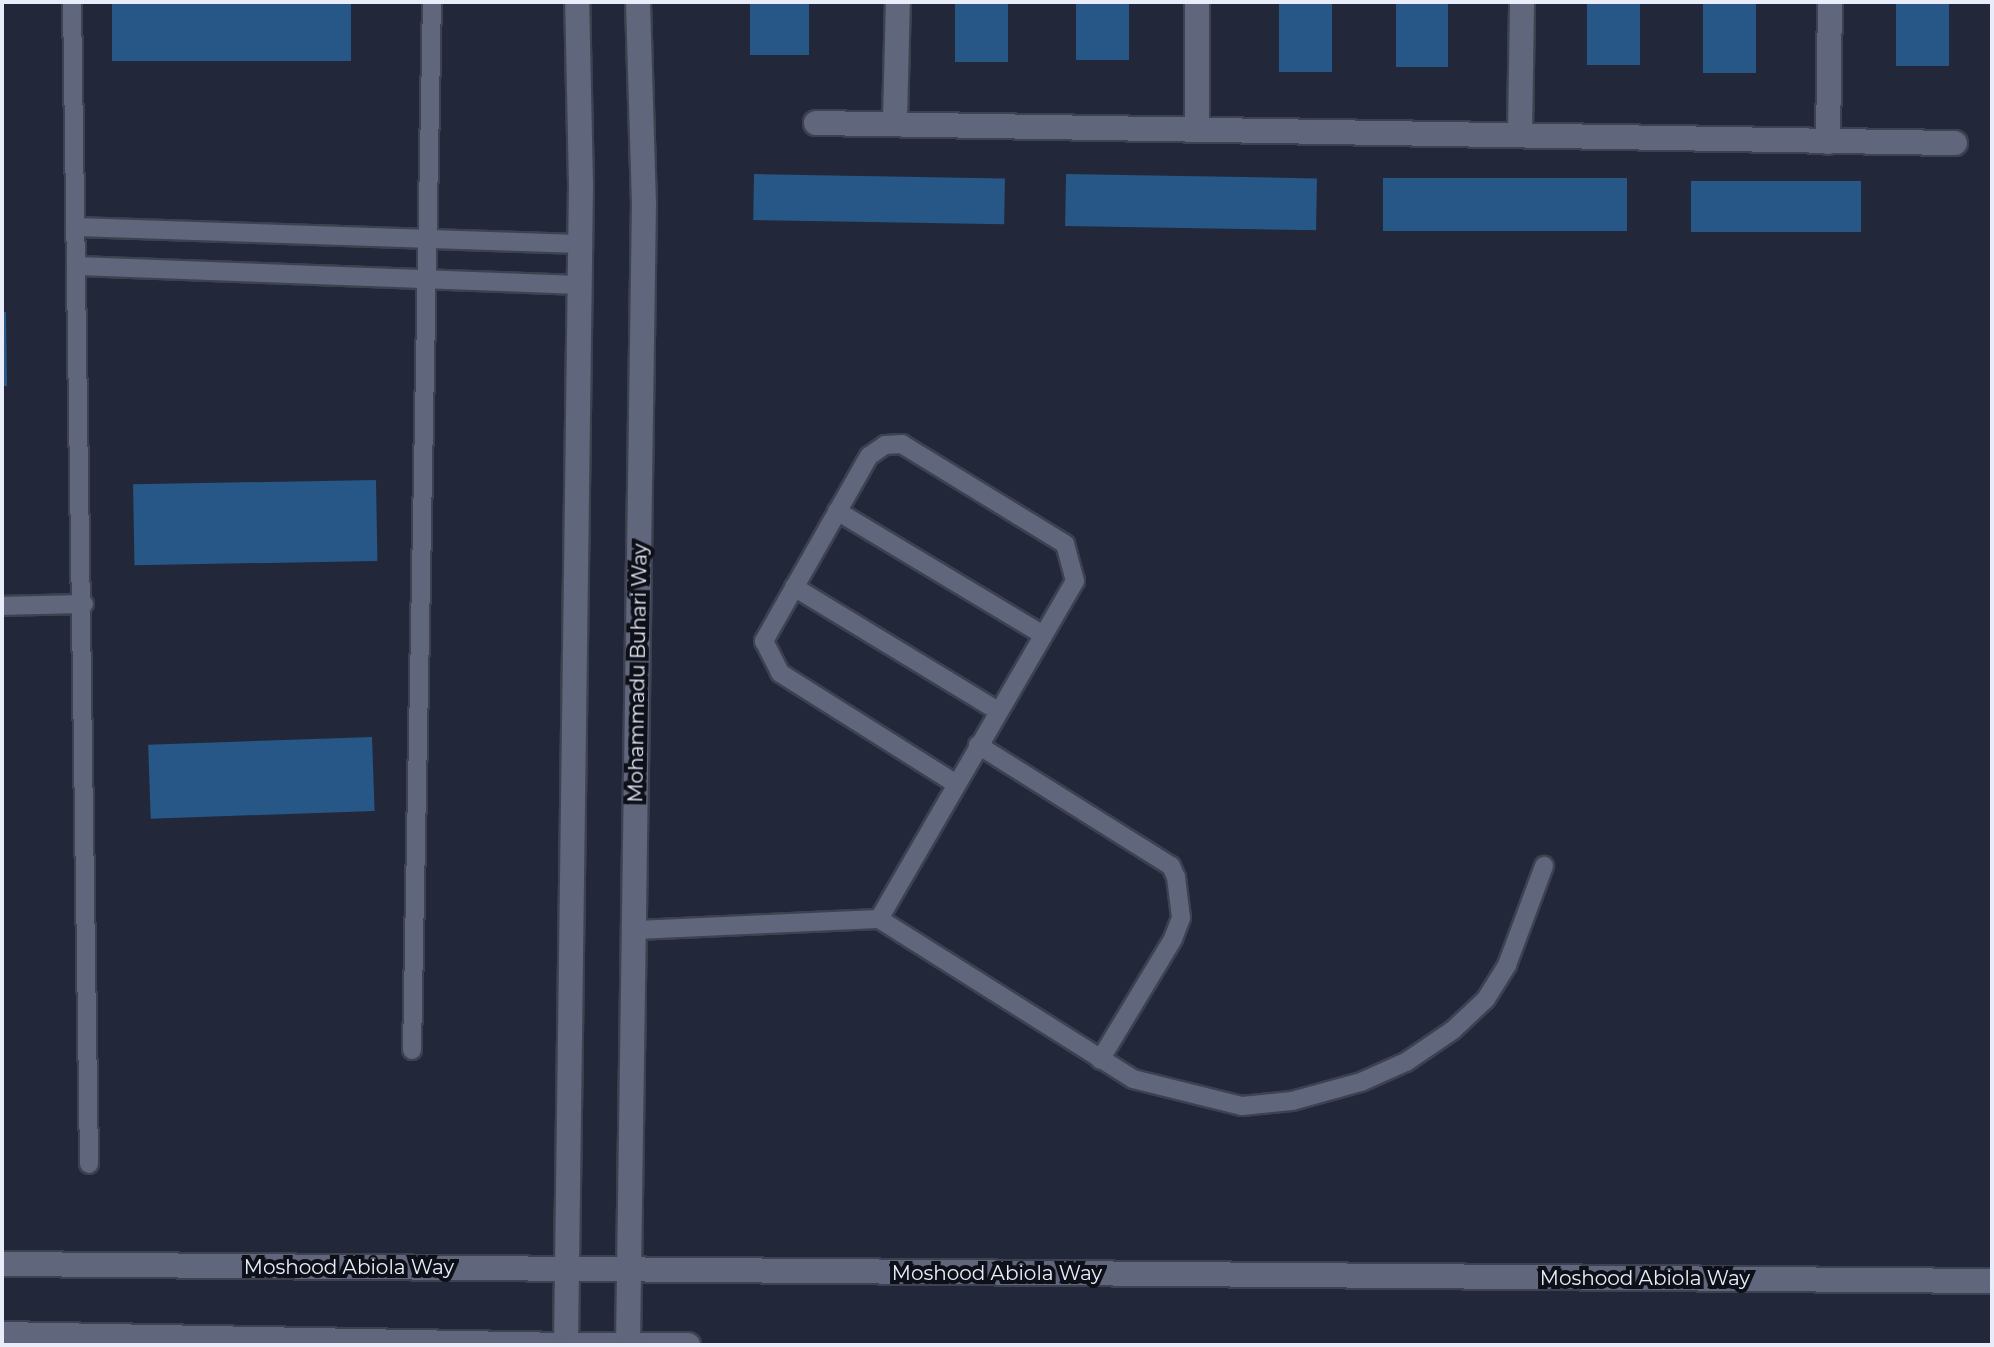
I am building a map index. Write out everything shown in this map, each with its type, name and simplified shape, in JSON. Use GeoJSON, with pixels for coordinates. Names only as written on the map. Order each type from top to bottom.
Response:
{"type":"FeatureCollection","features":[{"type":"Feature","properties":{"kind":"main road"},"geometry":{"type":"LineString","coordinates":[[2,1334],[564,1345],[581,244],[577,2]]}},
{"type":"Feature","properties":{"kind":"main road","name":"Mohammadu Buhari Way"},"geometry":{"type":"LineString","coordinates":[[628,1345],[644,205],[638,2]]}},
{"type":"Feature","properties":{"kind":"main road"},"geometry":{"type":"LineString","coordinates":[[895,121],[898,2]]}},
{"type":"Feature","properties":{"kind":"main road"},"geometry":{"type":"LineString","coordinates":[[1197,2],[1197,128]]}},
{"type":"Feature","properties":{"kind":"main road"},"geometry":{"type":"LineString","coordinates":[[1520,133],[1522,2]]}},
{"type":"Feature","properties":{"kind":"main road"},"geometry":{"type":"LineString","coordinates":[[1828,142],[1830,2]]}},
{"type":"Feature","properties":{"kind":"main road"},"geometry":{"type":"LineString","coordinates":[[816,123],[895,121],[1955,143]]}},
{"type":"Feature","properties":{"kind":"main road","name":"Moshood Abiola Way"},"geometry":{"type":"LineString","coordinates":[[2,1264],[1992,1281]]}},
{"type":"Feature","properties":{"kind":"main road"},"geometry":{"type":"LineString","coordinates":[[577,1345],[688,1345]]}},
{"type":"Feature","properties":{"kind":"lane"},"geometry":{"type":"LineString","coordinates":[[72,2],[84,604],[89,1164]]}},
{"type":"Feature","properties":{"kind":"lane"},"geometry":{"type":"LineString","coordinates":[[412,1050],[432,2]]}},
{"type":"Feature","properties":{"kind":"lane"},"geometry":{"type":"LineString","coordinates":[[77,227],[581,244]]}},
{"type":"Feature","properties":{"kind":"lane"},"geometry":{"type":"LineString","coordinates":[[78,266],[580,285]]}},
{"type":"Feature","properties":{"kind":"lane"},"geometry":{"type":"LineString","coordinates":[[879,919],[1075,581],[1065,544],[902,444],[885,445],[869,456],[764,641],[780,673],[956,784]]}},
{"type":"Feature","properties":{"kind":"lane"},"geometry":{"type":"LineString","coordinates":[[837,511],[1043,635]]}},
{"type":"Feature","properties":{"kind":"lane"},"geometry":{"type":"LineString","coordinates":[[794,587],[998,711]]}},
{"type":"Feature","properties":{"kind":"lane"},"geometry":{"type":"LineString","coordinates":[[2,606],[84,604]]}},
{"type":"Feature","properties":{"kind":"lane"},"geometry":{"type":"LineString","coordinates":[[978,745],[1171,866],[1176,877],[1181,918],[1173,939],[1100,1060]]}},
{"type":"Feature","properties":{"kind":"lane"},"geometry":{"type":"LineString","coordinates":[[635,930],[879,919],[1100,1060],[1161,1090],[1242,1106],[1292,1101],[1361,1082],[1406,1062],[1486,999],[1507,965],[1544,866]]}},
{"type":"Feature","properties":{"kind":"building"},"geometry":{"type":"Polygon","coordinates":[[[112,2],[351,2],[351,61],[112,61],[112,2]]]}},
{"type":"Feature","properties":{"kind":"building"},"geometry":{"type":"Polygon","coordinates":[[[750,2],[809,2],[809,55],[750,55],[750,2]]]}},
{"type":"Feature","properties":{"kind":"building"},"geometry":{"type":"Polygon","coordinates":[[[955,2],[1008,2],[1008,62],[955,62],[955,2]]]}},
{"type":"Feature","properties":{"kind":"building"},"geometry":{"type":"Polygon","coordinates":[[[1076,2],[1129,2],[1129,60],[1076,60],[1076,2]]]}},
{"type":"Feature","properties":{"kind":"building"},"geometry":{"type":"Polygon","coordinates":[[[1279,2],[1332,2],[1332,72],[1279,72],[1279,2]]]}},
{"type":"Feature","properties":{"kind":"building"},"geometry":{"type":"Polygon","coordinates":[[[1396,2],[1448,2],[1448,67],[1396,67],[1396,2]]]}},
{"type":"Feature","properties":{"kind":"building"},"geometry":{"type":"Polygon","coordinates":[[[1587,2],[1640,2],[1640,65],[1587,65],[1587,2]]]}},
{"type":"Feature","properties":{"kind":"building"},"geometry":{"type":"Polygon","coordinates":[[[1703,2],[1756,2],[1756,73],[1703,73],[1703,2]]]}},
{"type":"Feature","properties":{"kind":"building"},"geometry":{"type":"Polygon","coordinates":[[[1896,2],[1949,2],[1949,66],[1896,66],[1896,2]]]}},
{"type":"Feature","properties":{"kind":"building"},"geometry":{"type":"Polygon","coordinates":[[[754,174],[1005,178],[1004,224],[753,220],[754,174]]]}},
{"type":"Feature","properties":{"kind":"building"},"geometry":{"type":"Polygon","coordinates":[[[1066,174],[1317,178],[1316,230],[1065,226],[1066,174]]]}},
{"type":"Feature","properties":{"kind":"building"},"geometry":{"type":"Polygon","coordinates":[[[1383,178],[1627,178],[1627,231],[1383,231],[1383,178]]]}},
{"type":"Feature","properties":{"kind":"building"},"geometry":{"type":"Polygon","coordinates":[[[1691,181],[1861,181],[1861,232],[1691,232],[1691,181]]]}},
{"type":"Feature","properties":{"kind":"building"},"geometry":{"type":"Polygon","coordinates":[[[2,312],[6,312],[7,386],[2,386],[2,312]]]}},
{"type":"Feature","properties":{"kind":"building"},"geometry":{"type":"Polygon","coordinates":[[[376,480],[377,561],[134,565],[133,484],[376,480]]]}},
{"type":"Feature","properties":{"kind":"building"},"geometry":{"type":"Polygon","coordinates":[[[372,737],[375,811],[151,819],[148,745],[372,737]]]}}]}
